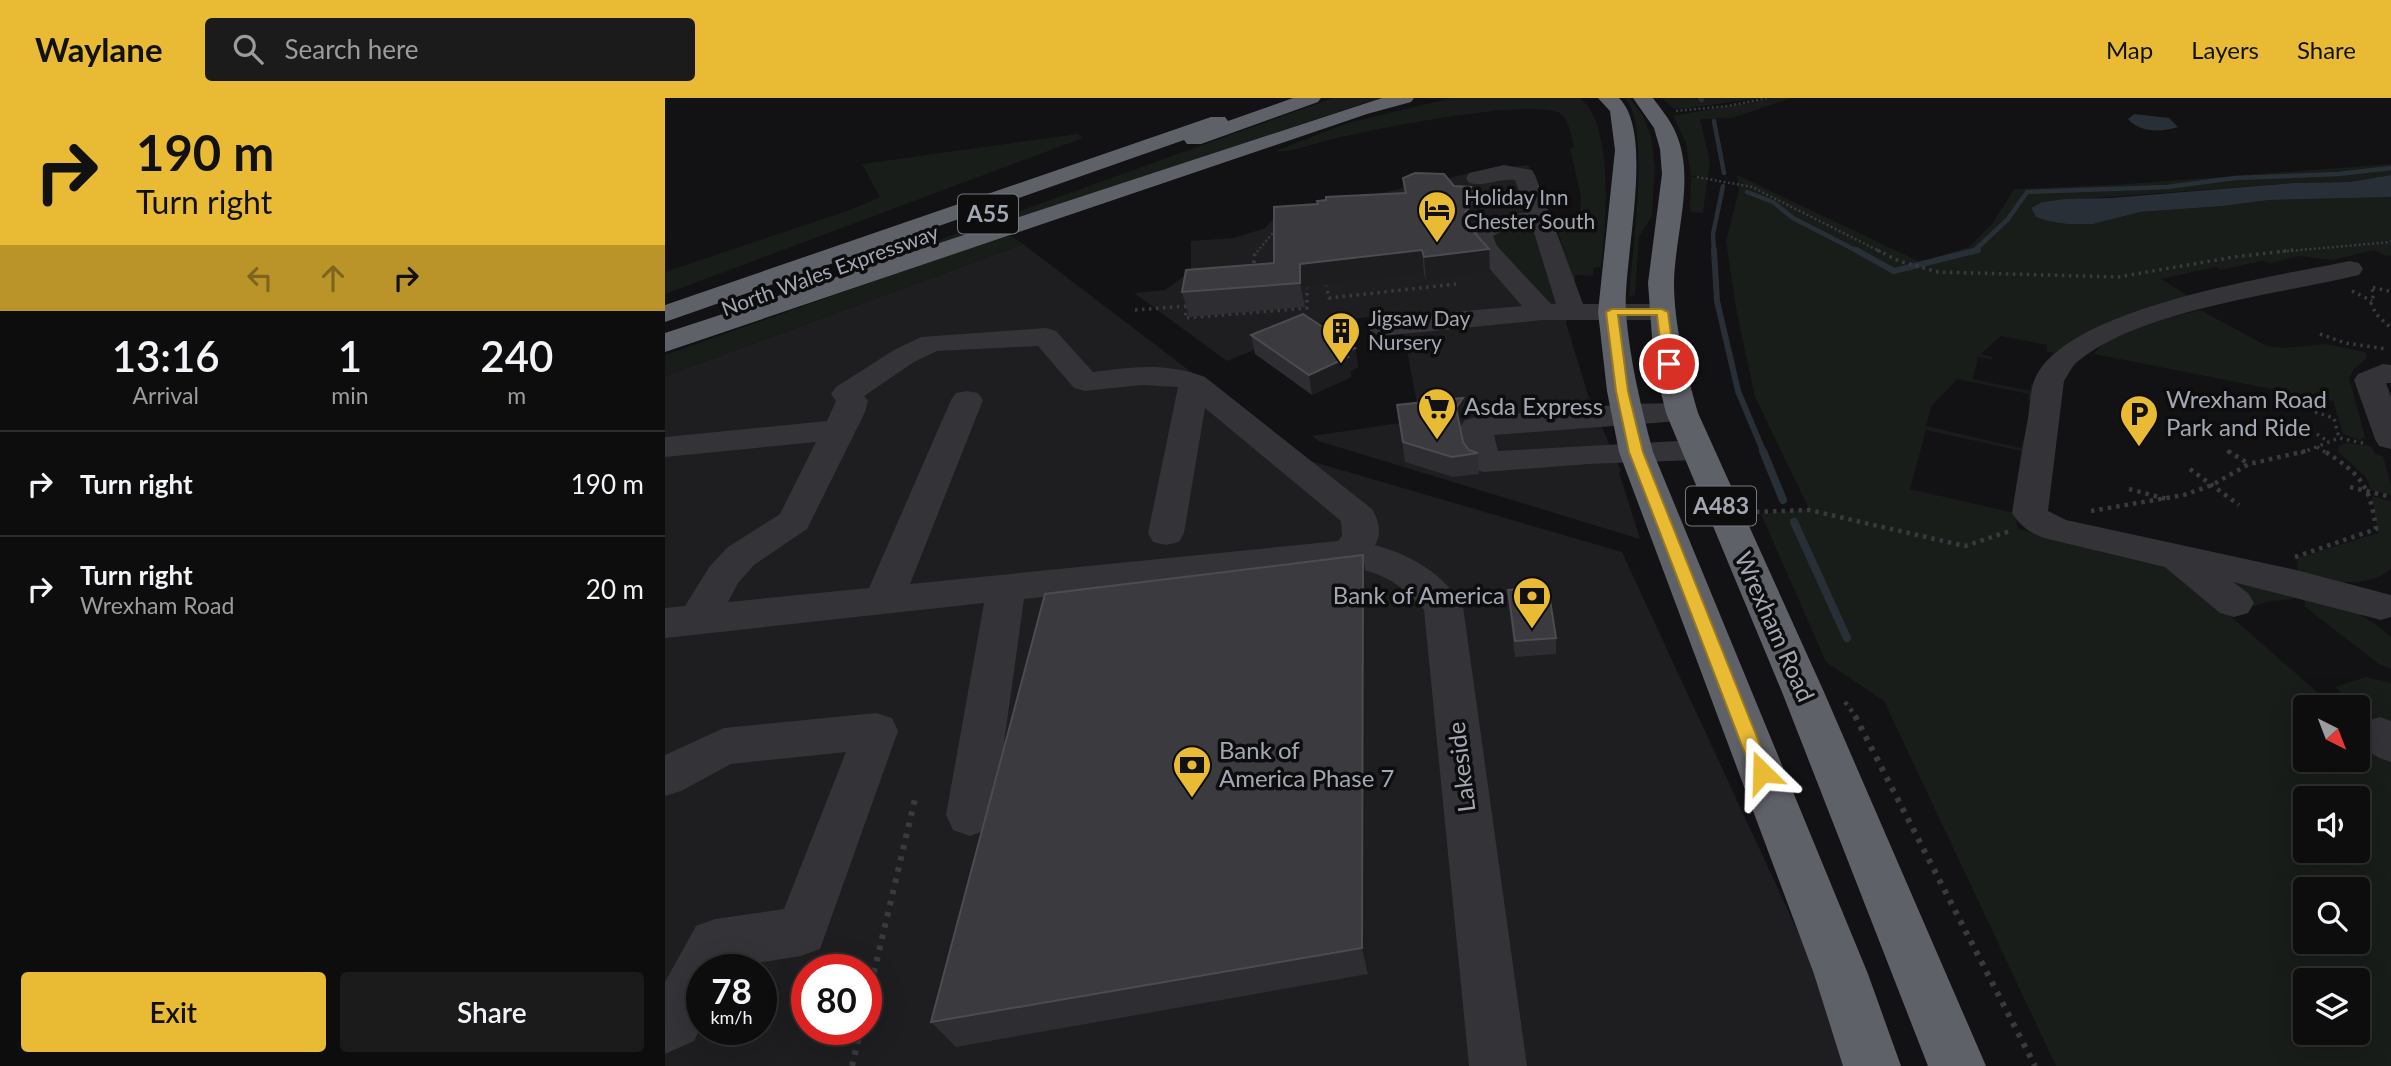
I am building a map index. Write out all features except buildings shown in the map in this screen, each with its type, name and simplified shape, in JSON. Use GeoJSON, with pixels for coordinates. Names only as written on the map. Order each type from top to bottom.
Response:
{"type":"FeatureCollection","features":[{"type":"Feature","properties":{"kind":"highway","name":"North Wales Expressway"},"geometry":{"type":"LineString","coordinates":[[665,314],[1283,98]]}},
{"type":"Feature","properties":{"kind":"highway","name":"North Wales Expressway"},"geometry":{"type":"LineString","coordinates":[[665,330],[1311,98]]}},
{"type":"Feature","properties":{"kind":"highway"},"geometry":{"type":"LineString","coordinates":[[1588,98],[1594,101],[1603,113],[1610,135],[1626,150]]}},
{"type":"Feature","properties":{"kind":"highway","name":"A483"},"geometry":{"type":"LineString","coordinates":[[1608,98],[1619,109],[1626,150],[1612,312],[1627,414],[1636,452],[1841,974],[1872,1066]]}},
{"type":"Feature","properties":{"kind":"highway","name":"Wrexham Road"},"geometry":{"type":"LineString","coordinates":[[1643,98],[1664,128],[1671,149],[1673,174],[1661,283],[1662,312],[1669,364],[1689,431],[1803,692],[1957,1066]]}},
{"type":"Feature","properties":{"kind":"highway"},"geometry":{"type":"LineString","coordinates":[[665,343],[1257,146],[1414,99]]}},
{"type":"Feature","properties":{"kind":"highway"},"geometry":{"type":"LineString","coordinates":[[665,300],[1210,103]]}},
{"type":"Feature","properties":{"kind":"street"},"geometry":{"type":"LineString","coordinates":[[1477,178],[1504,172],[1524,175],[1541,217],[1572,312]]}},
{"type":"Feature","properties":{"kind":"street"},"geometry":{"type":"LineString","coordinates":[[1541,217],[1495,225],[1480,234],[1485,248],[1542,312]]}},
{"type":"Feature","properties":{"kind":"street"},"geometry":{"type":"LineString","coordinates":[[2351,280],[2197,303],[2129,323],[2093,337],[2060,359],[2052,369],[2049,381],[2030,513],[2047,527],[2080,536],[2296,583],[2388,607]]}},
{"type":"Feature","properties":{"kind":"street"},"geometry":{"type":"LineString","coordinates":[[1382,327],[1542,312],[1662,312]]}},
{"type":"Feature","properties":{"kind":"street"},"geometry":{"type":"LineString","coordinates":[[1047,337],[1084,382],[1169,375],[1183,377],[1194,383],[1359,517],[1361,538],[1336,553],[681,621],[741,556],[794,521],[849,412],[852,401],[847,394],[904,356],[931,343],[1047,337]]}},
{"type":"Feature","properties":{"kind":"street"},"geometry":{"type":"LineString","coordinates":[[2378,441],[2368,380],[2383,373],[2391,374]]}},
{"type":"Feature","properties":{"kind":"street"},"geometry":{"type":"LineString","coordinates":[[1166,533],[1194,383]]}},
{"type":"Feature","properties":{"kind":"street"},"geometry":{"type":"LineString","coordinates":[[884,599],[967,400]]}},
{"type":"Feature","properties":{"kind":"street"},"geometry":{"type":"LineString","coordinates":[[1627,414],[1689,431],[1636,452],[1484,462],[1476,427],[1627,414]]}},
{"type":"Feature","properties":{"kind":"street"},"geometry":{"type":"LineString","coordinates":[[665,447],[838,430]]}},
{"type":"Feature","properties":{"kind":"street","name":"Lakeside"},"geometry":{"type":"LineString","coordinates":[[1336,553],[1375,558],[1411,572],[1443,606],[1498,1066]]}},
{"type":"Feature","properties":{"kind":"street"},"geometry":{"type":"LineString","coordinates":[[2173,556],[2234,603]]}},
{"type":"Feature","properties":{"kind":"street"},"geometry":{"type":"LineString","coordinates":[[970,815],[1006,588]]}},
{"type":"Feature","properties":{"kind":"street"},"geometry":{"type":"LineString","coordinates":[[665,777],[724,746],[876,731],[801,931],[715,944],[674,1021],[665,1026]]}},
{"type":"Feature","properties":{"kind":"path"},"geometry":{"type":"LineString","coordinates":[[1672,119],[1669,112],[1728,106],[1767,98]]}},
{"type":"Feature","properties":{"kind":"path"},"geometry":{"type":"LineString","coordinates":[[1694,177],[1752,187],[1908,263],[1938,272],[2118,277],[2234,257],[2391,242]]}},
{"type":"Feature","properties":{"kind":"path"},"geometry":{"type":"LineString","coordinates":[[1253,277],[1255,254],[1281,224]]}},
{"type":"Feature","properties":{"kind":"path"},"geometry":{"type":"LineString","coordinates":[[2351,280],[2372,301],[2376,314],[2391,328]]}},
{"type":"Feature","properties":{"kind":"path"},"geometry":{"type":"LineString","coordinates":[[1189,293],[1185,318],[1307,308],[1305,286],[1328,284],[1329,298],[1456,284]]}},
{"type":"Feature","properties":{"kind":"path"},"geometry":{"type":"LineString","coordinates":[[2372,301],[2374,294],[2371,287],[2389,290]]}},
{"type":"Feature","properties":{"kind":"path"},"geometry":{"type":"LineString","coordinates":[[1135,310],[1187,306]]}},
{"type":"Feature","properties":{"kind":"path"},"geometry":{"type":"LineString","coordinates":[[2320,334],[2368,350],[2391,349]]}},
{"type":"Feature","properties":{"kind":"path"},"geometry":{"type":"LineString","coordinates":[[2315,412],[2334,418],[2339,438]]}},
{"type":"Feature","properties":{"kind":"path"},"geometry":{"type":"LineString","coordinates":[[2317,434],[2329,442]]}},
{"type":"Feature","properties":{"kind":"path"},"geometry":{"type":"LineString","coordinates":[[2085,511],[2168,499],[2212,485],[2249,464],[2302,453],[2339,438],[2378,441]]}},
{"type":"Feature","properties":{"kind":"path"},"geometry":{"type":"LineString","coordinates":[[2296,583],[2293,557],[2374,531],[2368,491],[2361,475],[2316,447]]}},
{"type":"Feature","properties":{"kind":"path"},"geometry":{"type":"LineString","coordinates":[[2227,451],[2249,464]]}},
{"type":"Feature","properties":{"kind":"path"},"geometry":{"type":"LineString","coordinates":[[2190,470],[2239,505]]}},
{"type":"Feature","properties":{"kind":"path"},"geometry":{"type":"LineString","coordinates":[[2350,487],[2391,497]]}},
{"type":"Feature","properties":{"kind":"path"},"geometry":{"type":"LineString","coordinates":[[2129,489],[2168,499]]}},
{"type":"Feature","properties":{"kind":"path"},"geometry":{"type":"LineString","coordinates":[[1749,513],[1809,510],[1965,546],[2037,521]]}},
{"type":"Feature","properties":{"kind":"path"},"geometry":{"type":"LineString","coordinates":[[1837,691],[1861,724],[2035,1066]]}},
{"type":"Feature","properties":{"kind":"path"},"geometry":{"type":"LineString","coordinates":[[878,954],[915,799]]}},
{"type":"Feature","properties":{"kind":"path"},"geometry":{"type":"LineString","coordinates":[[852,1066],[857,1045]]}},
{"type":"Feature","properties":{"kind":"shaded area"},"geometry":{"type":"Polygon","coordinates":[[[1333,98],[1380,98],[772,300],[1333,98]]]}},
{"type":"Feature","properties":{"kind":"shaded area"},"geometry":{"type":"Polygon","coordinates":[[[1451,98],[1579,98],[1590,110],[1598,128],[1603,151],[1606,203],[1601,267],[1593,268],[1593,276],[1575,275],[1555,226],[1579,224],[1581,197],[1570,148],[1574,147],[1572,138],[1568,124],[1560,113],[1543,109],[1485,112],[1415,122],[1296,149],[1275,151],[1348,123],[1451,98]]]}},
{"type":"Feature","properties":{"kind":"shaded area"},"geometry":{"type":"Polygon","coordinates":[[[1625,98],[1630,98],[1643,116],[1651,136],[1655,167],[1652,216],[1639,237],[1635,295],[1629,297],[1639,162],[1633,113],[1625,98]]]}},
{"type":"Feature","properties":{"kind":"shaded area"},"geometry":{"type":"Polygon","coordinates":[[[1662,98],[1761,98],[1682,109],[1673,108],[1662,98]]]}},
{"type":"Feature","properties":{"kind":"shaded area"},"geometry":{"type":"Polygon","coordinates":[[[1773,98],[1791,98],[1732,118],[1700,119],[1710,161],[1703,213],[1690,212],[1691,177],[1705,177],[1691,176],[1686,143],[1673,116],[1773,98]]]}},
{"type":"Feature","properties":{"kind":"shaded area"},"geometry":{"type":"Polygon","coordinates":[[[2134,114],[2169,118],[2178,127],[2158,130],[2138,127],[2128,119],[2134,114]]]}},
{"type":"Feature","properties":{"kind":"shaded area"},"geometry":{"type":"Polygon","coordinates":[[[1077,134],[1083,138],[665,294],[665,272],[850,210],[880,197],[862,164],[1077,134]]]}},
{"type":"Feature","properties":{"kind":"shaded area"},"geometry":{"type":"Polygon","coordinates":[[[2391,164],[2391,175],[2349,182],[2293,183],[2042,202],[2031,208],[2036,217],[2067,224],[2093,224],[2140,212],[2269,200],[2391,197],[2391,255],[2386,256],[2374,250],[2333,260],[2299,256],[2221,270],[2216,267],[2161,279],[2192,298],[2086,334],[2054,353],[2047,352],[2047,345],[2001,336],[1981,354],[1993,357],[1992,360],[1978,357],[1973,379],[2030,391],[2031,384],[2035,385],[2035,401],[2028,401],[2029,394],[1957,379],[1931,407],[1926,426],[2021,448],[2023,440],[2029,443],[2024,460],[2020,459],[2021,451],[1926,430],[1910,489],[2015,513],[2018,529],[2161,563],[2226,612],[2320,695],[2293,695],[2293,772],[2370,772],[2370,739],[2391,757],[2391,1066],[2056,1066],[1884,701],[1826,662],[1761,514],[1809,509],[1755,397],[1736,308],[1726,241],[1739,190],[1737,175],[1920,262],[1969,247],[1992,224],[2014,189],[2127,184],[2391,164]]]}},
{"type":"Feature","properties":{"kind":"shaded area"},"geometry":{"type":"Polygon","coordinates":[[[1528,165],[1575,275],[1575,292],[1566,323],[1588,395],[1621,471],[1619,472],[1640,539],[1318,441],[1312,436],[1420,420],[1400,313],[1321,323],[1227,361],[1134,293],[1165,290],[1191,271],[1191,241],[1234,238],[1265,228],[1275,217],[1479,171],[1528,165]]]}},
{"type":"Feature","properties":{"kind":"shaded area"},"geometry":{"type":"Polygon","coordinates":[[[2391,175],[2391,197],[2269,200],[2140,212],[2093,224],[2049,221],[2036,217],[2031,208],[2042,202],[2066,199],[2111,198],[2293,183],[2349,182],[2391,175]]]}},
{"type":"Feature","properties":{"kind":"shaded area"},"geometry":{"type":"Polygon","coordinates":[[[1524,225],[1533,227],[1557,300],[1554,302],[1544,299],[1491,247],[1490,234],[1524,225]]]}},
{"type":"Feature","properties":{"kind":"shaded area"},"geometry":{"type":"Polygon","coordinates":[[[1008,234],[1023,244],[665,376],[665,355],[1008,234]]]}},
{"type":"Feature","properties":{"kind":"shaded area"},"geometry":{"type":"Polygon","coordinates":[[[1023,244],[1307,460],[1622,552],[1860,1066],[665,1066],[665,376],[1023,244]]]}},
{"type":"Feature","properties":{"kind":"shaded area"},"geometry":{"type":"Polygon","coordinates":[[[2200,310],[2267,346],[2286,348],[2326,344],[2365,352],[2367,358],[2353,370],[2349,378],[2365,437],[2360,440],[2343,434],[2333,401],[2094,354],[2102,345],[2127,331],[2200,310]]]}},
{"type":"Feature","properties":{"kind":"shaded area"},"geometry":{"type":"Polygon","coordinates":[[[2346,443],[2371,446],[2376,455],[2383,456],[2391,495],[2371,490],[2366,477],[2338,452],[2339,446],[2346,443]]]}},
{"type":"Feature","properties":{"kind":"shaded area"},"geometry":{"type":"Polygon","coordinates":[[[2372,496],[2391,501],[2391,569],[2381,576],[2358,582],[2334,582],[2298,576],[2297,558],[2378,533],[2372,496]]]}},
{"type":"Feature","properties":{"kind":"shaded area"},"geometry":{"type":"Polygon","coordinates":[[[2203,574],[2292,592],[2293,599],[2270,601],[2248,608],[2203,574]]]}},
{"type":"Feature","properties":{"kind":"shaded area"},"geometry":{"type":"Polygon","coordinates":[[[2304,594],[2351,610],[2391,637],[2391,669],[2379,664],[2305,607],[2304,594]]]}},
{"type":"Feature","properties":{"kind":"shaded area"},"geometry":{"type":"Polygon","coordinates":[[[2366,677],[2391,683],[2391,732],[2383,731],[2370,719],[2370,695],[2344,695],[2335,687],[2366,677]]]}},
{"type":"Feature","properties":{"kind":"waterway"},"geometry":{"type":"LineString","coordinates":[[1714,121],[1724,173]]}},
{"type":"Feature","properties":{"kind":"waterway"},"geometry":{"type":"LineString","coordinates":[[1974,251],[2008,219],[2027,192],[2167,187],[2235,178],[2338,174],[2391,168]]}},
{"type":"Feature","properties":{"kind":"waterway"},"geometry":{"type":"LineString","coordinates":[[1714,252],[1713,234],[1723,186]]}},
{"type":"Feature","properties":{"kind":"waterway"},"geometry":{"type":"LineString","coordinates":[[1747,192],[1773,202],[1793,218],[1859,252]]}},
{"type":"Feature","properties":{"kind":"waterway"},"geometry":{"type":"LineString","coordinates":[[1714,250],[1717,301],[1738,391],[1764,453]]}},
{"type":"Feature","properties":{"kind":"waterway"},"geometry":{"type":"LineString","coordinates":[[1856,250],[1894,271],[1974,251]]}},
{"type":"Feature","properties":{"kind":"waterway"},"geometry":{"type":"LineString","coordinates":[[1974,251],[1978,250]]}},
{"type":"Feature","properties":{"kind":"waterway"},"geometry":{"type":"LineString","coordinates":[[1763,451],[1783,500]]}},
{"type":"Feature","properties":{"kind":"waterway"},"geometry":{"type":"LineString","coordinates":[[1794,522],[1847,638]]}},
{"type":"Feature","properties":{"kind":"place","name":"Holiday Inn Chester South"},"geometry":{"type":"Point","coordinates":[1437,244]}},
{"type":"Feature","properties":{"kind":"place","name":"Jigsaw Day Nursery"},"geometry":{"type":"Point","coordinates":[1341,365]}},
{"type":"Feature","properties":{"kind":"place","name":"Asda Express"},"geometry":{"type":"Point","coordinates":[1437,441]}},
{"type":"Feature","properties":{"kind":"place","name":"Wrexham Road Park and Ride"},"geometry":{"type":"Point","coordinates":[2139,448]}},
{"type":"Feature","properties":{"kind":"place","name":"Bank of America"},"geometry":{"type":"Point","coordinates":[1532,630]}},
{"type":"Feature","properties":{"kind":"place","name":"Bank of America Phase 7"},"geometry":{"type":"Point","coordinates":[1192,799]}},
{"type":"Feature","properties":{"kind":"route"},"geometry":{"type":"LineString","coordinates":[[1669,364],[1662,312],[1612,312],[1622,391],[1636,452],[1762,772]]}}]}
